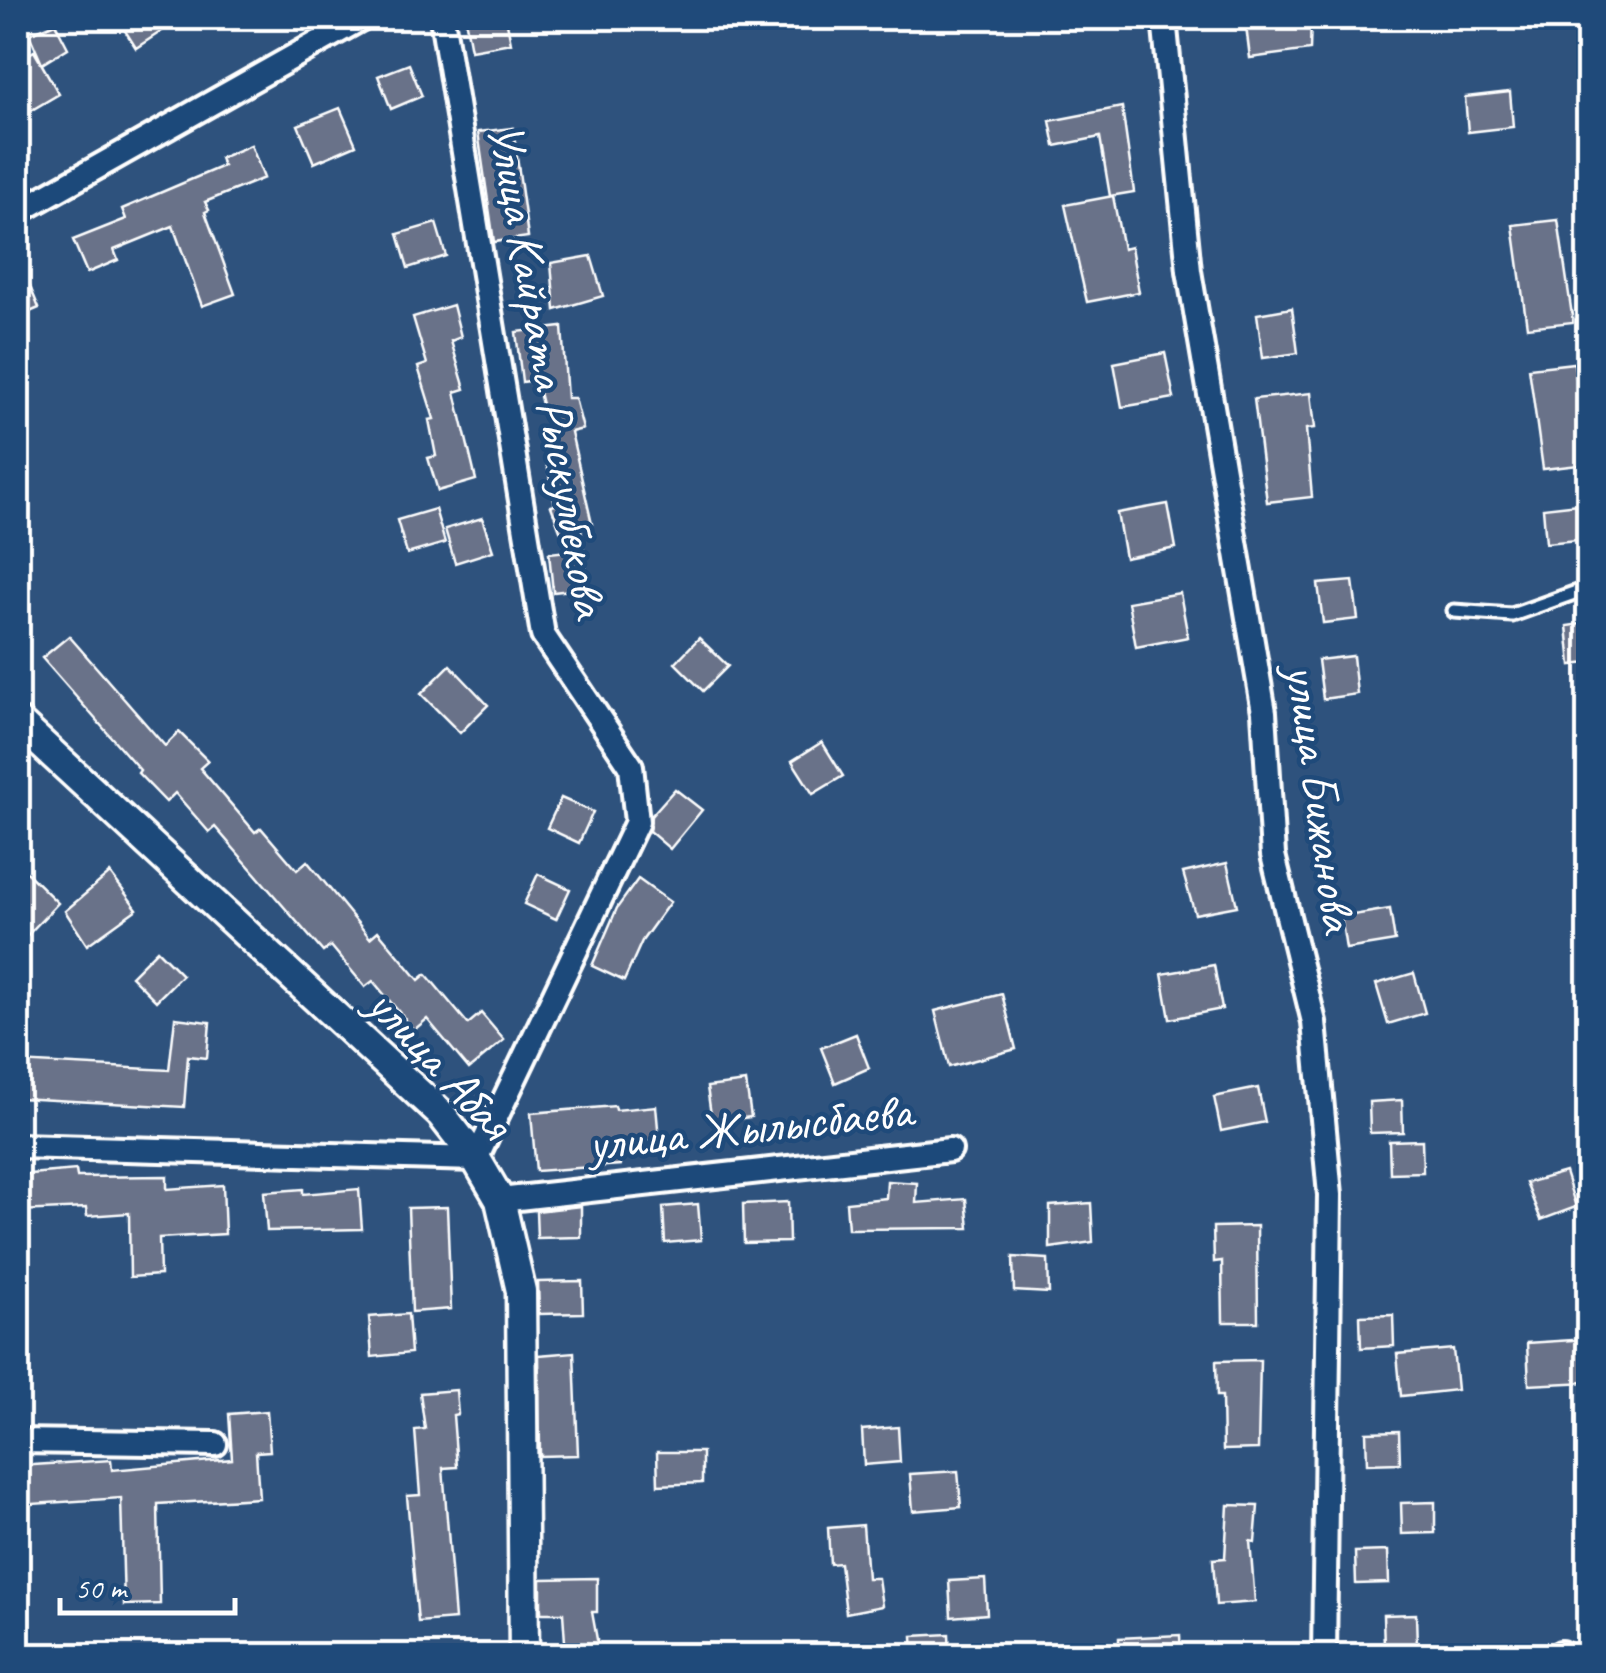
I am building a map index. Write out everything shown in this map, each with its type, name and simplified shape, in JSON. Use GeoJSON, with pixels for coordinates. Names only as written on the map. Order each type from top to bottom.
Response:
{"type":"FeatureCollection","features":[{"type":"Feature","properties":{"kind":"street"},"geometry":{"type":"LineString","coordinates":[[18,212],[362,18]]}},
{"type":"Feature","properties":{"kind":"street","name":"Улица Кайрата Рыскулбекова"},"geometry":{"type":"LineString","coordinates":[[442,18],[543,635],[631,766],[636,822],[476,1159]]}},
{"type":"Feature","properties":{"kind":"street","name":"улица Бижанова"},"geometry":{"type":"LineString","coordinates":[[1164,18],[1189,271],[1264,712],[1273,855],[1314,1022],[1330,1195],[1324,1656]]}},
{"type":"Feature","properties":{"kind":"street","name":"улица Абая"},"geometry":{"type":"LineString","coordinates":[[18,722],[441,1114],[476,1159],[500,1200],[521,1291],[524,1656]]}},
{"type":"Feature","properties":{"kind":"street"},"geometry":{"type":"LineString","coordinates":[[18,1146],[476,1159]]}},
{"type":"Feature","properties":{"kind":"street","name":"улица Жылысбаева"},"geometry":{"type":"LineString","coordinates":[[500,1200],[950,1150]]}},
{"type":"Feature","properties":{"kind":"street"},"geometry":{"type":"LineString","coordinates":[[18,1441],[215,1444]]}},
{"type":"Feature","properties":{"kind":"lane"},"geometry":{"type":"LineString","coordinates":[[1454,612],[1512,615],[1588,588]]}},
{"type":"Feature","properties":{"kind":"building"},"geometry":{"type":"Polygon","coordinates":[[[117,18],[157,18],[165,29],[136,48],[117,18]]]}},
{"type":"Feature","properties":{"kind":"building"},"geometry":{"type":"Polygon","coordinates":[[[465,18],[506,18],[511,43],[471,50],[465,18]]]}},
{"type":"Feature","properties":{"kind":"building"},"geometry":{"type":"Polygon","coordinates":[[[1245,18],[1311,18],[1310,50],[1250,58],[1245,18]]]}},
{"type":"Feature","properties":{"kind":"building"},"geometry":{"type":"Polygon","coordinates":[[[55,23],[68,48],[42,64],[29,34],[55,23]]]}},
{"type":"Feature","properties":{"kind":"building"},"geometry":{"type":"Polygon","coordinates":[[[34,51],[59,94],[25,114],[18,101],[18,61],[34,51]]]}},
{"type":"Feature","properties":{"kind":"building"},"geometry":{"type":"Polygon","coordinates":[[[409,64],[422,96],[391,109],[378,76],[409,64]]]}},
{"type":"Feature","properties":{"kind":"building"},"geometry":{"type":"Polygon","coordinates":[[[1510,92],[1513,127],[1468,132],[1465,97],[1510,92]]]}},
{"type":"Feature","properties":{"kind":"building"},"geometry":{"type":"Polygon","coordinates":[[[1122,107],[1134,192],[1110,196],[1100,137],[1055,146],[1050,121],[1122,107]]]}},
{"type":"Feature","properties":{"kind":"building"},"geometry":{"type":"Polygon","coordinates":[[[340,108],[356,145],[314,163],[298,125],[340,108]]]}},
{"type":"Feature","properties":{"kind":"building"},"geometry":{"type":"Polygon","coordinates":[[[513,128],[528,237],[494,242],[478,132],[513,128]]]}},
{"type":"Feature","properties":{"kind":"building"},"geometry":{"type":"Polygon","coordinates":[[[251,145],[264,178],[205,202],[209,210],[205,212],[235,294],[202,306],[173,226],[114,250],[118,260],[87,273],[73,240],[126,219],[122,209],[223,166],[220,158],[251,145]]]}},
{"type":"Feature","properties":{"kind":"building"},"geometry":{"type":"Polygon","coordinates":[[[1113,196],[1123,249],[1131,247],[1139,292],[1087,302],[1065,205],[1113,196]]]}},
{"type":"Feature","properties":{"kind":"building"},"geometry":{"type":"Polygon","coordinates":[[[1558,220],[1573,322],[1527,327],[1513,225],[1558,220]]]}},
{"type":"Feature","properties":{"kind":"building"},"geometry":{"type":"Polygon","coordinates":[[[436,223],[446,256],[408,268],[398,234],[436,223]]]}},
{"type":"Feature","properties":{"kind":"building"},"geometry":{"type":"Polygon","coordinates":[[[591,256],[603,296],[555,310],[551,263],[591,256]]]}},
{"type":"Feature","properties":{"kind":"building"},"geometry":{"type":"Polygon","coordinates":[[[18,258],[39,308],[18,317],[18,258]]]}},
{"type":"Feature","properties":{"kind":"building"},"geometry":{"type":"Polygon","coordinates":[[[453,305],[461,337],[451,341],[465,389],[455,392],[476,480],[438,491],[428,458],[436,456],[429,420],[434,419],[418,367],[427,364],[413,317],[453,305]]]}},
{"type":"Feature","properties":{"kind":"building"},"geometry":{"type":"Polygon","coordinates":[[[1292,308],[1298,353],[1263,358],[1257,314],[1292,308]]]}},
{"type":"Feature","properties":{"kind":"building"},"geometry":{"type":"Polygon","coordinates":[[[562,327],[567,398],[575,398],[583,429],[571,432],[592,524],[581,529],[588,588],[553,592],[549,553],[568,551],[551,506],[555,505],[547,464],[556,462],[536,380],[522,382],[516,332],[562,327]]]}},
{"type":"Feature","properties":{"kind":"building"},"geometry":{"type":"Polygon","coordinates":[[[1165,353],[1174,398],[1122,407],[1114,363],[1165,353]]]}},
{"type":"Feature","properties":{"kind":"building"},"geometry":{"type":"Polygon","coordinates":[[[1574,363],[1588,464],[1543,469],[1529,368],[1574,363]]]}},
{"type":"Feature","properties":{"kind":"building"},"geometry":{"type":"Polygon","coordinates":[[[1311,393],[1315,428],[1306,429],[1312,497],[1267,502],[1254,399],[1311,393]]]}},
{"type":"Feature","properties":{"kind":"building"},"geometry":{"type":"Polygon","coordinates":[[[1588,503],[1588,539],[1546,543],[1543,508],[1588,503]]]}},
{"type":"Feature","properties":{"kind":"building"},"geometry":{"type":"Polygon","coordinates":[[[1168,504],[1176,548],[1125,558],[1117,513],[1168,504]]]}},
{"type":"Feature","properties":{"kind":"building"},"geometry":{"type":"Polygon","coordinates":[[[435,509],[445,543],[407,554],[397,520],[435,509]]]}},
{"type":"Feature","properties":{"kind":"building"},"geometry":{"type":"Polygon","coordinates":[[[482,518],[493,551],[455,563],[445,529],[482,518]]]}},
{"type":"Feature","properties":{"kind":"building"},"geometry":{"type":"Polygon","coordinates":[[[1353,581],[1358,619],[1323,623],[1318,584],[1353,581]]]}},
{"type":"Feature","properties":{"kind":"building"},"geometry":{"type":"Polygon","coordinates":[[[1180,593],[1188,637],[1136,647],[1128,602],[1180,593]]]}},
{"type":"Feature","properties":{"kind":"building"},"geometry":{"type":"Polygon","coordinates":[[[1588,623],[1588,663],[1571,665],[1567,626],[1588,623]]]}},
{"type":"Feature","properties":{"kind":"building"},"geometry":{"type":"Polygon","coordinates":[[[69,636],[165,746],[179,732],[208,761],[200,768],[255,832],[261,828],[297,870],[307,861],[370,938],[378,931],[419,980],[426,974],[468,1024],[481,1013],[504,1040],[469,1069],[427,1019],[414,1030],[373,981],[365,987],[331,946],[323,952],[215,827],[209,832],[175,793],[166,802],[138,773],[140,770],[42,658],[69,636]]]}},
{"type":"Feature","properties":{"kind":"building"},"geometry":{"type":"Polygon","coordinates":[[[699,638],[728,666],[703,691],[675,663],[699,638]]]}},
{"type":"Feature","properties":{"kind":"building"},"geometry":{"type":"Polygon","coordinates":[[[1353,656],[1357,694],[1323,699],[1318,660],[1353,656]]]}},
{"type":"Feature","properties":{"kind":"building"},"geometry":{"type":"Polygon","coordinates":[[[450,665],[488,705],[460,733],[421,694],[450,665]]]}},
{"type":"Feature","properties":{"kind":"building"},"geometry":{"type":"Polygon","coordinates":[[[822,742],[843,776],[813,794],[792,761],[822,742]]]}},
{"type":"Feature","properties":{"kind":"building"},"geometry":{"type":"Polygon","coordinates":[[[675,789],[702,810],[670,849],[649,831],[651,816],[675,789]]]}},
{"type":"Feature","properties":{"kind":"building"},"geometry":{"type":"Polygon","coordinates":[[[561,798],[593,812],[579,843],[547,828],[561,798]]]}},
{"type":"Feature","properties":{"kind":"building"},"geometry":{"type":"Polygon","coordinates":[[[1227,863],[1237,906],[1195,914],[1183,873],[1227,863]]]}},
{"type":"Feature","properties":{"kind":"building"},"geometry":{"type":"Polygon","coordinates":[[[18,864],[58,903],[18,945],[18,864]]]}},
{"type":"Feature","properties":{"kind":"building"},"geometry":{"type":"Polygon","coordinates":[[[110,873],[137,909],[87,945],[65,911],[110,873]]]}},
{"type":"Feature","properties":{"kind":"building"},"geometry":{"type":"Polygon","coordinates":[[[538,874],[570,889],[556,919],[524,904],[538,874]]]}},
{"type":"Feature","properties":{"kind":"building"},"geometry":{"type":"Polygon","coordinates":[[[638,879],[670,902],[642,941],[624,981],[592,966],[617,908],[638,879]]]}},
{"type":"Feature","properties":{"kind":"building"},"geometry":{"type":"Polygon","coordinates":[[[1390,909],[1395,941],[1346,949],[1341,917],[1390,909]]]}},
{"type":"Feature","properties":{"kind":"building"},"geometry":{"type":"Polygon","coordinates":[[[157,950],[182,975],[156,1001],[131,976],[157,950]]]}},
{"type":"Feature","properties":{"kind":"building"},"geometry":{"type":"Polygon","coordinates":[[[1214,965],[1222,1009],[1170,1019],[1162,974],[1214,965]]]}},
{"type":"Feature","properties":{"kind":"building"},"geometry":{"type":"Polygon","coordinates":[[[1414,973],[1425,1013],[1388,1024],[1376,984],[1414,973]]]}},
{"type":"Feature","properties":{"kind":"building"},"geometry":{"type":"Polygon","coordinates":[[[1002,994],[1016,1049],[949,1067],[935,1011],[1002,994]]]}},
{"type":"Feature","properties":{"kind":"building"},"geometry":{"type":"Polygon","coordinates":[[[175,1018],[210,1022],[207,1058],[188,1056],[184,1107],[18,1098],[18,1062],[169,1070],[175,1018]]]}},
{"type":"Feature","properties":{"kind":"building"},"geometry":{"type":"Polygon","coordinates":[[[856,1034],[869,1068],[835,1083],[821,1048],[856,1034]]]}},
{"type":"Feature","properties":{"kind":"building"},"geometry":{"type":"Polygon","coordinates":[[[746,1082],[751,1117],[712,1122],[707,1087],[746,1082]]]}},
{"type":"Feature","properties":{"kind":"building"},"geometry":{"type":"Polygon","coordinates":[[[1258,1088],[1265,1122],[1221,1131],[1214,1097],[1258,1088]]]}},
{"type":"Feature","properties":{"kind":"building"},"geometry":{"type":"Polygon","coordinates":[[[1402,1100],[1403,1132],[1370,1133],[1369,1102],[1402,1100]]]}},
{"type":"Feature","properties":{"kind":"building"},"geometry":{"type":"Polygon","coordinates":[[[615,1106],[616,1110],[656,1106],[659,1139],[618,1144],[620,1165],[536,1171],[531,1113],[615,1106]]]}},
{"type":"Feature","properties":{"kind":"building"},"geometry":{"type":"Polygon","coordinates":[[[1422,1140],[1423,1172],[1390,1173],[1389,1141],[1422,1140]]]}},
{"type":"Feature","properties":{"kind":"building"},"geometry":{"type":"Polygon","coordinates":[[[76,1170],[77,1177],[167,1176],[167,1189],[223,1185],[225,1234],[159,1238],[160,1275],[130,1277],[129,1213],[87,1216],[86,1208],[18,1211],[18,1175],[76,1170]]]}},
{"type":"Feature","properties":{"kind":"building"},"geometry":{"type":"Polygon","coordinates":[[[1565,1172],[1576,1207],[1541,1220],[1526,1183],[1565,1172]]]}},
{"type":"Feature","properties":{"kind":"building"},"geometry":{"type":"Polygon","coordinates":[[[887,1181],[917,1183],[916,1203],[966,1199],[969,1228],[848,1229],[846,1202],[886,1198],[887,1181]]]}},
{"type":"Feature","properties":{"kind":"building"},"geometry":{"type":"Polygon","coordinates":[[[303,1189],[303,1194],[359,1189],[362,1229],[267,1231],[264,1192],[303,1189]]]}},
{"type":"Feature","properties":{"kind":"building"},"geometry":{"type":"Polygon","coordinates":[[[788,1202],[789,1242],[744,1243],[743,1204],[788,1202]]]}},
{"type":"Feature","properties":{"kind":"building"},"geometry":{"type":"Polygon","coordinates":[[[1091,1203],[1093,1242],[1050,1248],[1050,1206],[1091,1203]]]}},
{"type":"Feature","properties":{"kind":"building"},"geometry":{"type":"Polygon","coordinates":[[[698,1204],[701,1240],[665,1243],[663,1207],[698,1204]]]}},
{"type":"Feature","properties":{"kind":"building"},"geometry":{"type":"Polygon","coordinates":[[[581,1206],[581,1237],[537,1238],[536,1211],[581,1206]]]}},
{"type":"Feature","properties":{"kind":"building"},"geometry":{"type":"Polygon","coordinates":[[[447,1207],[451,1309],[412,1312],[408,1208],[447,1207]]]}},
{"type":"Feature","properties":{"kind":"building"},"geometry":{"type":"Polygon","coordinates":[[[1257,1226],[1258,1322],[1223,1322],[1222,1261],[1214,1262],[1213,1227],[1257,1226]]]}},
{"type":"Feature","properties":{"kind":"building"},"geometry":{"type":"Polygon","coordinates":[[[1013,1257],[1048,1259],[1049,1293],[1014,1291],[1013,1257]]]}},
{"type":"Feature","properties":{"kind":"building"},"geometry":{"type":"Polygon","coordinates":[[[582,1281],[583,1313],[539,1314],[538,1282],[582,1281]]]}},
{"type":"Feature","properties":{"kind":"building"},"geometry":{"type":"Polygon","coordinates":[[[408,1314],[411,1353],[372,1357],[369,1317],[408,1314]]]}},
{"type":"Feature","properties":{"kind":"building"},"geometry":{"type":"Polygon","coordinates":[[[1393,1315],[1394,1346],[1361,1348],[1360,1316],[1393,1315]]]}},
{"type":"Feature","properties":{"kind":"building"},"geometry":{"type":"Polygon","coordinates":[[[1588,1339],[1588,1382],[1529,1385],[1527,1343],[1588,1339]]]}},
{"type":"Feature","properties":{"kind":"building"},"geometry":{"type":"Polygon","coordinates":[[[1453,1349],[1457,1390],[1401,1396],[1397,1354],[1453,1349]]]}},
{"type":"Feature","properties":{"kind":"building"},"geometry":{"type":"Polygon","coordinates":[[[574,1352],[578,1455],[540,1456],[539,1355],[574,1352]]]}},
{"type":"Feature","properties":{"kind":"building"},"geometry":{"type":"Polygon","coordinates":[[[1260,1360],[1258,1449],[1223,1450],[1222,1396],[1217,1396],[1216,1361],[1260,1360]]]}},
{"type":"Feature","properties":{"kind":"building"},"geometry":{"type":"Polygon","coordinates":[[[456,1390],[458,1414],[453,1415],[457,1467],[443,1468],[455,1619],[418,1622],[407,1496],[420,1495],[415,1430],[425,1429],[420,1393],[456,1390]]]}},
{"type":"Feature","properties":{"kind":"building"},"geometry":{"type":"Polygon","coordinates":[[[267,1411],[270,1451],[256,1452],[259,1498],[158,1504],[160,1604],[124,1605],[121,1498],[18,1505],[18,1466],[111,1460],[112,1470],[232,1459],[229,1414],[267,1411]]]}},
{"type":"Feature","properties":{"kind":"building"},"geometry":{"type":"Polygon","coordinates":[[[898,1427],[900,1462],[864,1465],[862,1430],[898,1427]]]}},
{"type":"Feature","properties":{"kind":"building"},"geometry":{"type":"Polygon","coordinates":[[[1399,1431],[1400,1463],[1367,1464],[1366,1432],[1399,1431]]]}},
{"type":"Feature","properties":{"kind":"building"},"geometry":{"type":"Polygon","coordinates":[[[657,1452],[702,1452],[702,1483],[658,1485],[657,1452]]]}},
{"type":"Feature","properties":{"kind":"building"},"geometry":{"type":"Polygon","coordinates":[[[958,1471],[961,1507],[913,1511],[910,1474],[958,1471]]]}},
{"type":"Feature","properties":{"kind":"building"},"geometry":{"type":"Polygon","coordinates":[[[1435,1502],[1435,1533],[1402,1534],[1401,1503],[1435,1502]]]}},
{"type":"Feature","properties":{"kind":"building"},"geometry":{"type":"Polygon","coordinates":[[[1228,1505],[1258,1506],[1255,1542],[1250,1541],[1255,1602],[1216,1605],[1213,1559],[1225,1558],[1228,1505]]]}},
{"type":"Feature","properties":{"kind":"building"},"geometry":{"type":"Polygon","coordinates":[[[863,1525],[867,1578],[878,1578],[882,1606],[846,1613],[840,1563],[830,1564],[828,1528],[863,1525]]]}},
{"type":"Feature","properties":{"kind":"building"},"geometry":{"type":"Polygon","coordinates":[[[1388,1551],[1389,1583],[1356,1584],[1355,1552],[1388,1551]]]}},
{"type":"Feature","properties":{"kind":"building"},"geometry":{"type":"Polygon","coordinates":[[[597,1578],[597,1612],[592,1612],[600,1656],[566,1656],[563,1613],[541,1613],[541,1579],[597,1578]]]}},
{"type":"Feature","properties":{"kind":"building"},"geometry":{"type":"Polygon","coordinates":[[[985,1579],[987,1614],[951,1617],[949,1581],[985,1579]]]}},
{"type":"Feature","properties":{"kind":"building"},"geometry":{"type":"Polygon","coordinates":[[[1416,1614],[1417,1646],[1384,1647],[1383,1615],[1416,1614]]]}},
{"type":"Feature","properties":{"kind":"building"},"geometry":{"type":"Polygon","coordinates":[[[949,1634],[950,1656],[914,1656],[913,1636],[949,1634]]]}},
{"type":"Feature","properties":{"kind":"building"},"geometry":{"type":"Polygon","coordinates":[[[1180,1635],[1181,1656],[1119,1656],[1119,1638],[1180,1635]]]}}]}
